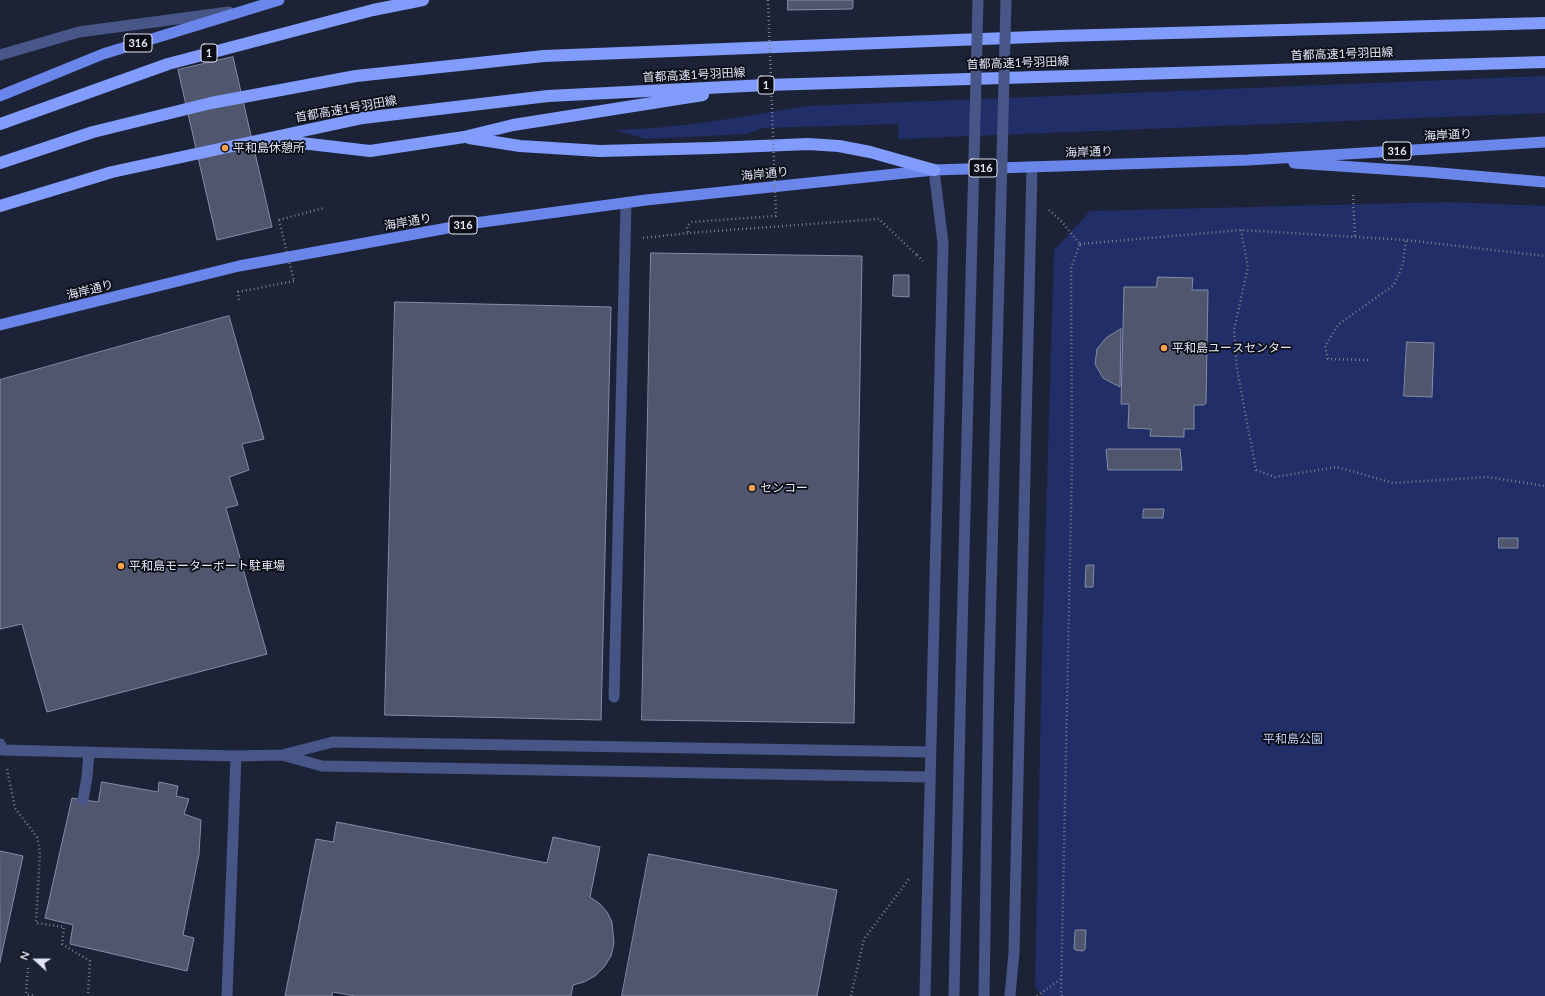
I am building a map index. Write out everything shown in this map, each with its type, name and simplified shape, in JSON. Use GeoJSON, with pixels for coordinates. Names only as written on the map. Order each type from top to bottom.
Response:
{"type":"FeatureCollection","features":[{"type":"Feature","properties":{"kind":"highway","name":"1"},"geometry":{"type":"LineString","coordinates":[[0,124],[168,64],[373,10],[423,0]]}},
{"type":"Feature","properties":{"kind":"highway","name":"首都高速1号羽田線"},"geometry":{"type":"LineString","coordinates":[[0,163],[93,132],[211,103],[356,76],[544,56],[1059,36],[1545,23]]}},
{"type":"Feature","properties":{"kind":"highway","name":"首都高速1号羽田線"},"geometry":{"type":"LineString","coordinates":[[0,206],[112,172],[363,118],[548,96],[766,85],[1545,62]]}},
{"type":"Feature","properties":{"kind":"highway"},"geometry":{"type":"LineString","coordinates":[[266,139],[370,151],[464,137],[513,125],[766,85]]}},
{"type":"Feature","properties":{"kind":"highway"},"geometry":{"type":"LineString","coordinates":[[464,137],[520,146],[600,151],[808,144],[838,146],[870,152],[934,170]]}},
{"type":"Feature","properties":{"kind":"main road","name":"316"},"geometry":{"type":"LineString","coordinates":[[0,96],[103,54],[278,0]]}},
{"type":"Feature","properties":{"kind":"main road","name":"海岸通り"},"geometry":{"type":"LineString","coordinates":[[0,325],[239,266],[475,223],[646,200],[934,170],[1248,160],[1545,142]]}},
{"type":"Feature","properties":{"kind":"main road"},"geometry":{"type":"LineString","coordinates":[[1248,160],[1428,172],[1545,182]]}},
{"type":"Feature","properties":{"kind":"street"},"geometry":{"type":"LineString","coordinates":[[954,996],[978,0]]}},
{"type":"Feature","properties":{"kind":"street"},"geometry":{"type":"LineString","coordinates":[[984,996],[989,673],[1006,0]]}},
{"type":"Feature","properties":{"kind":"street"},"geometry":{"type":"LineString","coordinates":[[0,55],[79,32],[242,10]]}},
{"type":"Feature","properties":{"kind":"street"},"geometry":{"type":"LineString","coordinates":[[1010,996],[1014,952],[1032,167]]}},
{"type":"Feature","properties":{"kind":"street"},"geometry":{"type":"LineString","coordinates":[[925,996],[942,243],[934,170]]}},
{"type":"Feature","properties":{"kind":"street"},"geometry":{"type":"LineString","coordinates":[[614,697],[626,203]]}},
{"type":"Feature","properties":{"kind":"street"},"geometry":{"type":"LineString","coordinates":[[1,748],[89,753],[236,756],[282,755],[333,742],[931,752]]}},
{"type":"Feature","properties":{"kind":"street"},"geometry":{"type":"LineString","coordinates":[[83,800],[89,753]]}},
{"type":"Feature","properties":{"kind":"street"},"geometry":{"type":"LineString","coordinates":[[282,755],[322,766],[930,777]]}},
{"type":"Feature","properties":{"kind":"street"},"geometry":{"type":"LineString","coordinates":[[227,996],[236,756]]}},
{"type":"Feature","properties":{"kind":"path"},"geometry":{"type":"LineString","coordinates":[[688,233],[687,226],[692,222],[776,216],[768,0]]}},
{"type":"Feature","properties":{"kind":"path"},"geometry":{"type":"LineString","coordinates":[[1353,196],[1356,237]]}},
{"type":"Feature","properties":{"kind":"path"},"geometry":{"type":"LineString","coordinates":[[239,300],[238,292],[294,281],[279,220],[324,208]]}},
{"type":"Feature","properties":{"kind":"path"},"geometry":{"type":"LineString","coordinates":[[644,238],[688,233],[879,219],[923,261]]}},
{"type":"Feature","properties":{"kind":"path"},"geometry":{"type":"LineString","coordinates":[[1062,222],[1080,244]]}},
{"type":"Feature","properties":{"kind":"path"},"geometry":{"type":"LineString","coordinates":[[1241,230],[1248,267],[1234,330],[1237,369],[1256,470],[1275,477],[1337,467],[1393,482],[1488,476],[1545,486]]}},
{"type":"Feature","properties":{"kind":"path"},"geometry":{"type":"LineString","coordinates":[[1080,244],[1241,230],[1406,240],[1545,256]]}},
{"type":"Feature","properties":{"kind":"path"},"geometry":{"type":"LineString","coordinates":[[1368,360],[1328,359],[1325,346],[1339,324],[1394,285],[1403,264],[1406,240]]}},
{"type":"Feature","properties":{"kind":"path"},"geometry":{"type":"LineString","coordinates":[[1062,996],[1061,979],[1072,462],[1071,268],[1080,244]]}},
{"type":"Feature","properties":{"kind":"path"},"geometry":{"type":"LineString","coordinates":[[1,748],[15,808],[37,837],[40,852],[36,923],[64,928],[62,944],[90,961],[88,996]]}},
{"type":"Feature","properties":{"kind":"path"},"geometry":{"type":"LineString","coordinates":[[851,996],[864,939],[909,879]]}},
{"type":"Feature","properties":{"kind":"path"},"geometry":{"type":"LineString","coordinates":[[28,968],[26,994],[35,996]]}},
{"type":"Feature","properties":{"kind":"path"},"geometry":{"type":"LineString","coordinates":[[1037,996],[1061,979]]}},
{"type":"Feature","properties":{"kind":"green space"},"geometry":{"type":"Polygon","coordinates":[[[1545,76],[1545,113],[898,139],[899,124],[763,128],[746,134],[646,139],[615,130],[688,125],[808,106],[1545,76]]]}},
{"type":"Feature","properties":{"kind":"green space","name":"平和島公園"},"geometry":{"type":"Polygon","coordinates":[[[1448,202],[1545,206],[1545,996],[1042,996],[1035,987],[1042,651],[1054,250],[1090,211],[1448,202]]]}},
{"type":"Feature","properties":{"kind":"building"},"geometry":{"type":"Polygon","coordinates":[[[788,0],[853,0],[853,7],[852,9],[788,10],[788,0]]]}},
{"type":"Feature","properties":{"kind":"building","name":"平和島休憩所"},"geometry":{"type":"Polygon","coordinates":[[[233,57],[272,227],[217,240],[178,70],[233,57]]]}},
{"type":"Feature","properties":{"kind":"building","name":"センコー"},"geometry":{"type":"Polygon","coordinates":[[[651,253],[862,256],[854,723],[642,720],[651,253]]]}},
{"type":"Feature","properties":{"kind":"building"},"geometry":{"type":"Polygon","coordinates":[[[894,275],[909,275],[909,297],[893,296],[894,275]]]}},
{"type":"Feature","properties":{"kind":"building","name":"平和島ユースセンター"},"geometry":{"type":"Polygon","coordinates":[[[1158,277],[1193,278],[1192,290],[1208,290],[1206,403],[1204,405],[1194,405],[1194,429],[1184,429],[1184,437],[1150,436],[1151,429],[1128,428],[1129,404],[1121,404],[1124,287],[1156,287],[1158,277]]]}},
{"type":"Feature","properties":{"kind":"building"},"geometry":{"type":"Polygon","coordinates":[[[395,302],[611,307],[601,720],[385,715],[395,302]]]}},
{"type":"Feature","properties":{"kind":"building","name":"平和島モーターボート駐車場"},"geometry":{"type":"Polygon","coordinates":[[[229,316],[264,439],[242,444],[249,470],[229,477],[238,505],[226,508],[267,654],[47,712],[22,624],[0,629],[0,380],[229,316]]]}},
{"type":"Feature","properties":{"kind":"building"},"geometry":{"type":"Polygon","coordinates":[[[1121,329],[1120,387],[1103,378],[1095,364],[1097,349],[1106,338],[1121,329]]]}},
{"type":"Feature","properties":{"kind":"building"},"geometry":{"type":"Polygon","coordinates":[[[1407,342],[1434,343],[1432,397],[1404,396],[1407,342]]]}},
{"type":"Feature","properties":{"kind":"building"},"geometry":{"type":"Polygon","coordinates":[[[1180,449],[1182,470],[1108,470],[1106,450],[1180,449]]]}},
{"type":"Feature","properties":{"kind":"building"},"geometry":{"type":"Polygon","coordinates":[[[1144,509],[1164,509],[1163,518],[1143,518],[1144,509]]]}},
{"type":"Feature","properties":{"kind":"building"},"geometry":{"type":"Polygon","coordinates":[[[1499,538],[1518,538],[1518,548],[1499,548],[1499,538]]]}},
{"type":"Feature","properties":{"kind":"building"},"geometry":{"type":"Polygon","coordinates":[[[1094,565],[1093,587],[1085,587],[1086,566],[1094,565]]]}},
{"type":"Feature","properties":{"kind":"building"},"geometry":{"type":"Polygon","coordinates":[[[102,782],[158,792],[159,782],[178,786],[176,796],[189,799],[184,814],[201,820],[199,854],[183,935],[194,938],[187,971],[70,944],[73,925],[45,918],[72,798],[98,802],[102,782]]]}},
{"type":"Feature","properties":{"kind":"building"},"geometry":{"type":"Polygon","coordinates":[[[337,822],[547,863],[553,837],[600,847],[590,897],[600,904],[607,912],[612,922],[614,943],[611,956],[604,967],[595,976],[584,982],[573,985],[571,996],[355,996],[333,992],[332,996],[285,996],[316,839],[333,842],[337,822]]]}},
{"type":"Feature","properties":{"kind":"building"},"geometry":{"type":"Polygon","coordinates":[[[0,851],[23,856],[0,962],[0,851]]]}},
{"type":"Feature","properties":{"kind":"building"},"geometry":{"type":"Polygon","coordinates":[[[649,854],[837,890],[817,996],[622,996],[649,854]]]}},
{"type":"Feature","properties":{"kind":"building"},"geometry":{"type":"Polygon","coordinates":[[[1076,930],[1086,930],[1085,949],[1083,951],[1075,950],[1074,948],[1076,930]]]}},
{"type":"Feature","properties":{"kind":"place","name":"平和島休憩所"},"geometry":{"type":"Point","coordinates":[225,148]}},
{"type":"Feature","properties":{"kind":"place","name":"平和島ユースセンター"},"geometry":{"type":"Point","coordinates":[1164,348]}},
{"type":"Feature","properties":{"kind":"place","name":"センコー"},"geometry":{"type":"Point","coordinates":[752,488]}},
{"type":"Feature","properties":{"kind":"place","name":"平和島モーターボート駐車場"},"geometry":{"type":"Point","coordinates":[121,566]}}]}
